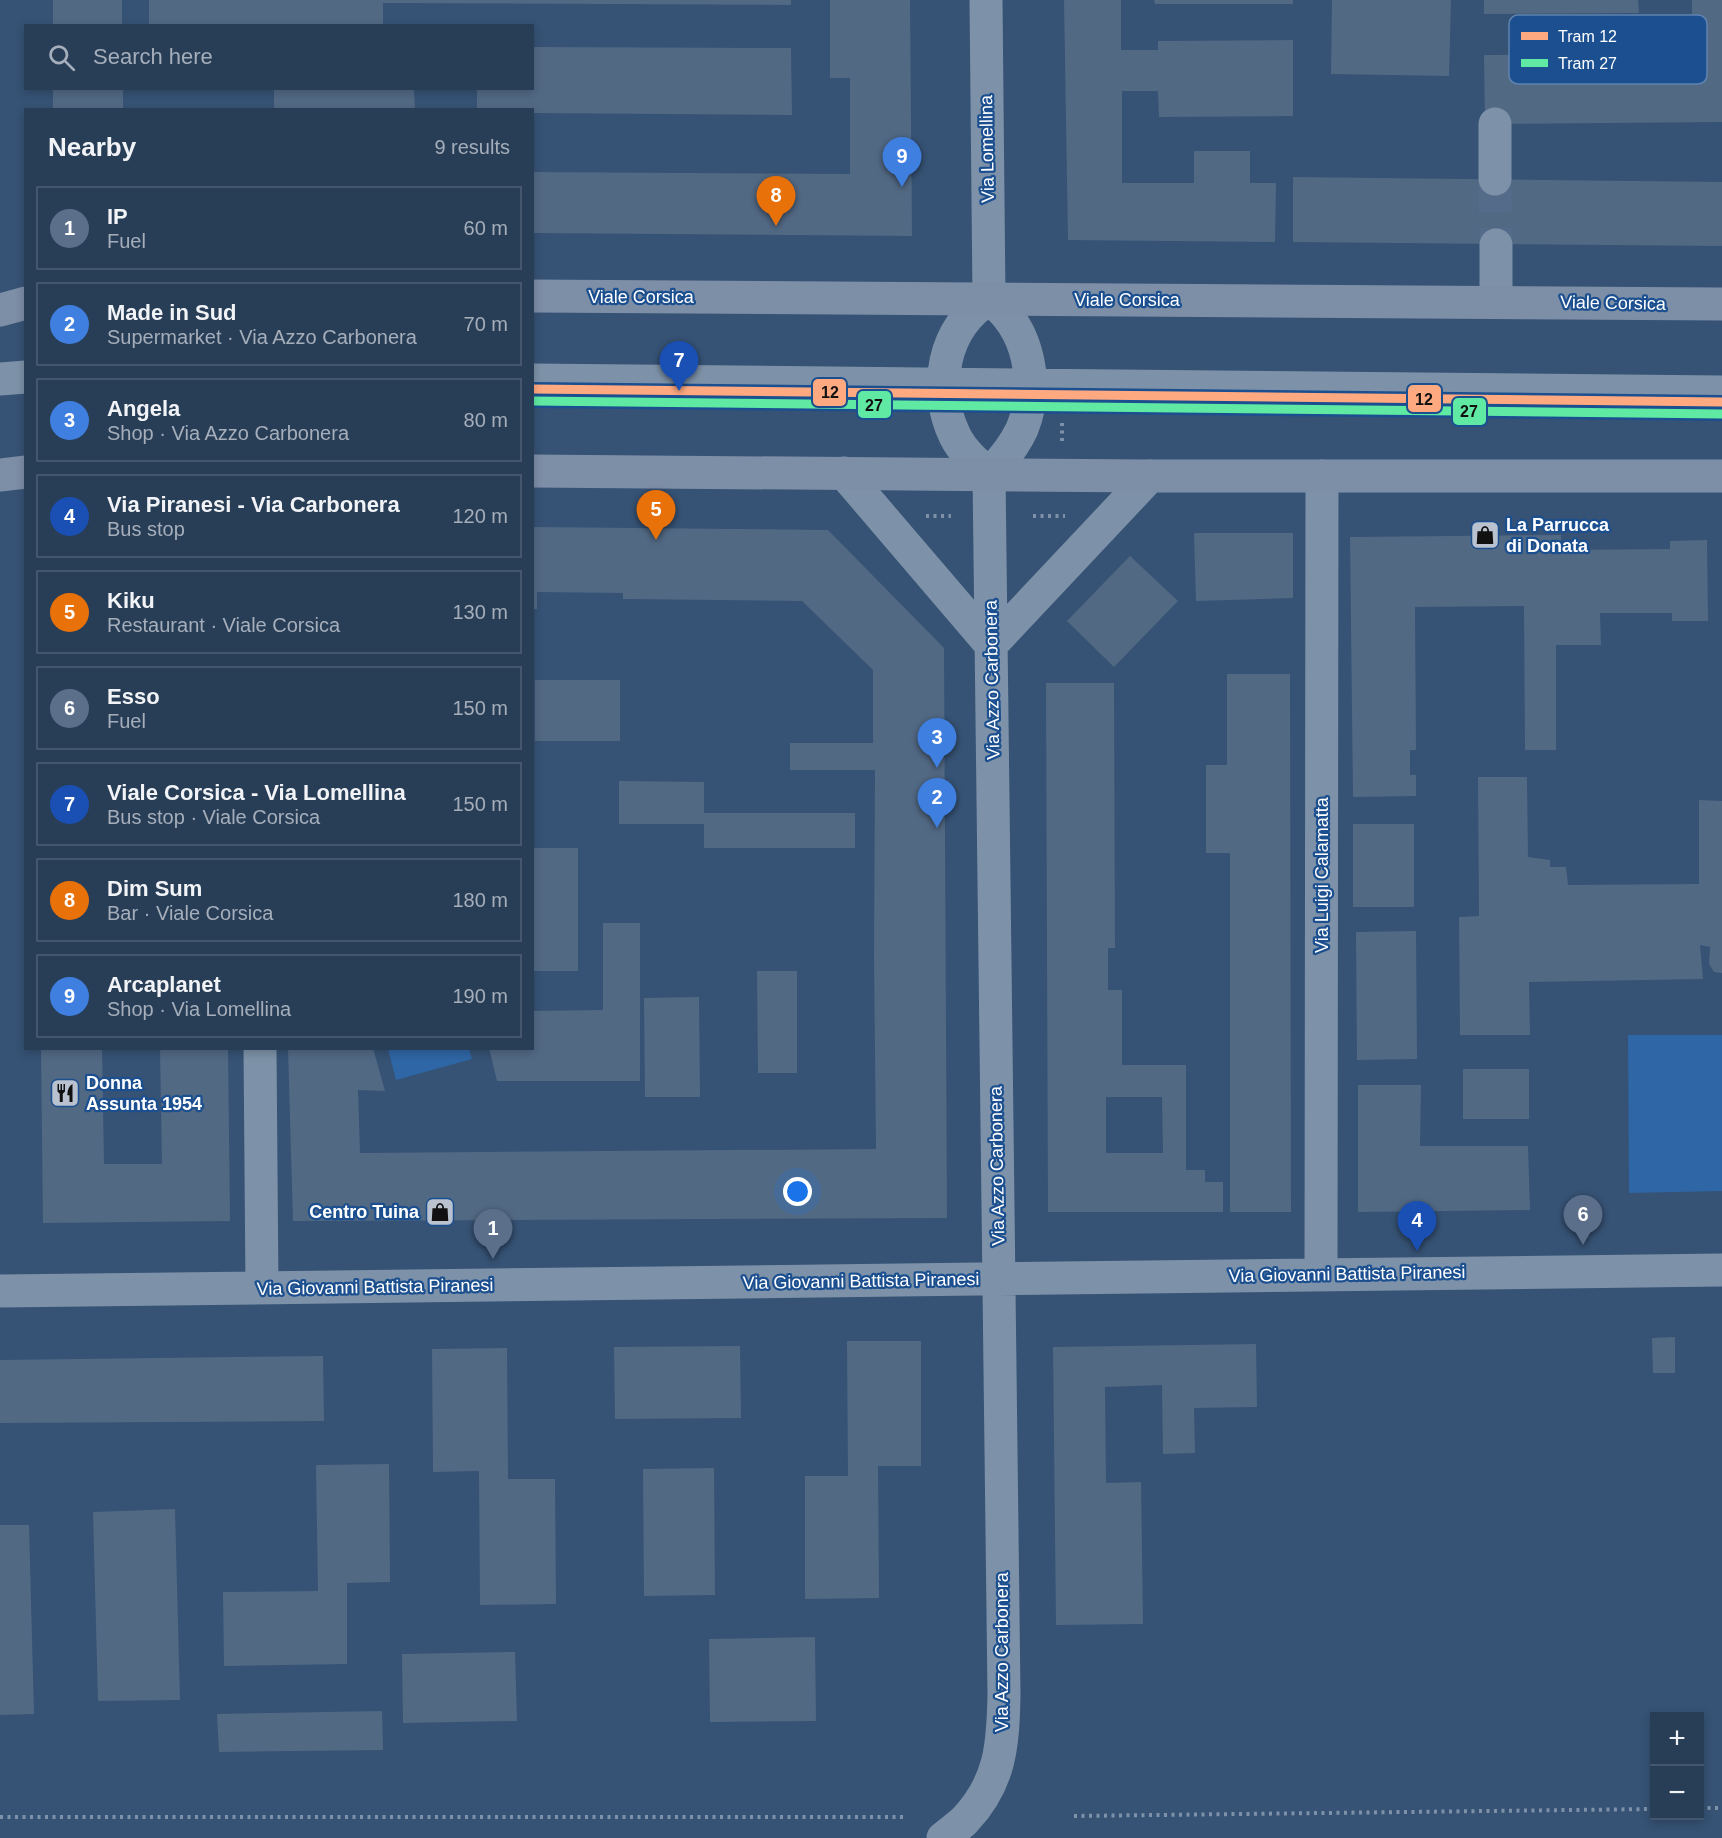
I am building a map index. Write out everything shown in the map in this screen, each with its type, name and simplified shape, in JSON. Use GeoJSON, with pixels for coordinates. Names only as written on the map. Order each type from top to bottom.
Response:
{"type":"FeatureCollection","features":[{"type":"Feature","properties":{"kind":"main road","name":"Viale Corsica"},"geometry":{"type":"LineString","coordinates":[[534,296],[1722,304]]}},
{"type":"Feature","properties":{"kind":"main road"},"geometry":{"type":"LineString","coordinates":[[0,309],[24,303]]}},
{"type":"Feature","properties":{"kind":"main road"},"geometry":{"type":"LineString","coordinates":[[534,471],[1150,476],[1722,476]]}},
{"type":"Feature","properties":{"kind":"main road"},"geometry":{"type":"LineString","coordinates":[[0,475],[24,472]]}},
{"type":"Feature","properties":{"kind":"street","name":"Via Lomellina"},"geometry":{"type":"LineString","coordinates":[[986,0],[989,299]]}},
{"type":"Feature","properties":{"kind":"street"},"geometry":{"type":"LineString","coordinates":[[1495,124],[1496,178]]}},
{"type":"Feature","properties":{"kind":"street"},"geometry":{"type":"LineString","coordinates":[[1496,244],[1496,302]]}},
{"type":"Feature","properties":{"kind":"street"},"geometry":{"type":"LineString","coordinates":[[989,299],[1008,316],[1023,342],[1031,385],[1029,404],[1022,428],[1008,452],[989,474],[974,462],[956,436],[945,406],[943,384],[947,356],[953,339],[968,314],[989,299]]}},
{"type":"Feature","properties":{"kind":"street"},"geometry":{"type":"LineString","coordinates":[[0,380],[24,377]]}},
{"type":"Feature","properties":{"kind":"street"},"geometry":{"type":"LineString","coordinates":[[534,381],[1722,392]]}},
{"type":"Feature","properties":{"kind":"street"},"geometry":{"type":"LineString","coordinates":[[844,473],[991,645],[1150,476]]}},
{"type":"Feature","properties":{"kind":"street","name":"Via Azzo Carbonera"},"geometry":{"type":"LineString","coordinates":[[944,1838],[965,1820],[985,1794],[997,1768],[1003,1738],[989,474]]}},
{"type":"Feature","properties":{"kind":"street","name":"Via Luigi Calamatta"},"geometry":{"type":"LineString","coordinates":[[1321,1275],[1323,476]]}},
{"type":"Feature","properties":{"kind":"street"},"geometry":{"type":"LineString","coordinates":[[260,1050],[262,1288]]}},
{"type":"Feature","properties":{"kind":"street","name":"Via Giovanni Battista Piranesi"},"geometry":{"type":"LineString","coordinates":[[0,1291],[1722,1270]]}},
{"type":"Feature","properties":{"kind":"path"},"geometry":{"type":"LineString","coordinates":[[1062,418],[1062,449]]}},
{"type":"Feature","properties":{"kind":"path"},"geometry":{"type":"LineString","coordinates":[[927,516],[951,516]]}},
{"type":"Feature","properties":{"kind":"path"},"geometry":{"type":"LineString","coordinates":[[1033,516],[1062,516]]}},
{"type":"Feature","properties":{"kind":"path"},"geometry":{"type":"LineString","coordinates":[[1704,1808],[1722,1808]]}},
{"type":"Feature","properties":{"kind":"path"},"geometry":{"type":"LineString","coordinates":[[1074,1816],[1650,1809]]}},
{"type":"Feature","properties":{"kind":"path"},"geometry":{"type":"LineString","coordinates":[[0,1817],[905,1818]]}},
{"type":"Feature","properties":{"kind":"shaded area"},"geometry":{"type":"Polygon","coordinates":[[[1628,1035],[1722,1035],[1722,1191],[1629,1193],[1628,1035]]]}},
{"type":"Feature","properties":{"kind":"shaded area"},"geometry":{"type":"Polygon","coordinates":[[[388,1050],[469,1050],[472,1059],[396,1080],[388,1050]]]}},
{"type":"Feature","properties":{"kind":"building"},"geometry":{"type":"Polygon","coordinates":[[[53,0],[122,0],[122,24],[53,24],[53,0]]]}},
{"type":"Feature","properties":{"kind":"building"},"geometry":{"type":"Polygon","coordinates":[[[149,0],[791,0],[791,5],[383,3],[383,24],[149,24],[149,0]]]}},
{"type":"Feature","properties":{"kind":"building"},"geometry":{"type":"Polygon","coordinates":[[[830,0],[910,0],[912,236],[534,233],[534,172],[850,174],[850,78],[830,78],[830,0]]]}},
{"type":"Feature","properties":{"kind":"building"},"geometry":{"type":"Polygon","coordinates":[[[1064,0],[1121,0],[1121,50],[1158,50],[1158,41],[1293,40],[1293,116],[1159,117],[1158,91],[1122,91],[1122,183],[1194,183],[1194,151],[1250,151],[1250,183],[1276,183],[1275,242],[1068,240],[1064,0]]]}},
{"type":"Feature","properties":{"kind":"building"},"geometry":{"type":"Polygon","coordinates":[[[1154,0],[1293,0],[1293,4],[1155,4],[1154,0]]]}},
{"type":"Feature","properties":{"kind":"building"},"geometry":{"type":"Polygon","coordinates":[[[1332,0],[1451,0],[1449,76],[1331,74],[1332,0]]]}},
{"type":"Feature","properties":{"kind":"building"},"geometry":{"type":"Polygon","coordinates":[[[1484,0],[1638,0],[1639,13],[1484,14],[1484,0]]]}},
{"type":"Feature","properties":{"kind":"building"},"geometry":{"type":"Polygon","coordinates":[[[1692,0],[1722,0],[1722,122],[1485,124],[1484,55],[1509,55],[1509,84],[1707,84],[1707,15],[1692,15],[1692,0]]]}},
{"type":"Feature","properties":{"kind":"building"},"geometry":{"type":"Polygon","coordinates":[[[534,47],[791,48],[792,115],[534,113],[534,108],[477,108],[477,90],[534,90],[534,47]]]}},
{"type":"Feature","properties":{"kind":"building"},"geometry":{"type":"Polygon","coordinates":[[[53,90],[123,90],[123,108],[53,108],[53,90]]]}},
{"type":"Feature","properties":{"kind":"building"},"geometry":{"type":"Polygon","coordinates":[[[274,90],[414,90],[415,108],[274,108],[274,90]]]}},
{"type":"Feature","properties":{"kind":"building"},"geometry":{"type":"Polygon","coordinates":[[[1293,177],[1722,182],[1722,246],[1293,242],[1293,177]]]}},
{"type":"Feature","properties":{"kind":"building"},"geometry":{"type":"Polygon","coordinates":[[[534,527],[828,530],[944,648],[947,1218],[293,1221],[288,1050],[374,1050],[385,1091],[358,1090],[360,1153],[876,1149],[875,770],[790,770],[790,743],[873,743],[873,670],[802,601],[623,599],[623,593],[537,592],[537,609],[534,609],[534,527]]]}},
{"type":"Feature","properties":{"kind":"building"},"geometry":{"type":"Polygon","coordinates":[[[1194,533],[1293,533],[1293,598],[1196,601],[1194,533]]]}},
{"type":"Feature","properties":{"kind":"building"},"geometry":{"type":"Polygon","coordinates":[[[1561,535],[1561,550],[1670,549],[1670,541],[1707,540],[1708,621],[1672,621],[1672,613],[1600,613],[1601,645],[1556,645],[1556,750],[1525,750],[1524,606],[1415,607],[1416,750],[1410,750],[1410,775],[1416,775],[1416,796],[1353,797],[1350,537],[1561,535]]]}},
{"type":"Feature","properties":{"kind":"building"},"geometry":{"type":"Polygon","coordinates":[[[1130,556],[1178,601],[1114,667],[1067,621],[1130,556]]]}},
{"type":"Feature","properties":{"kind":"building"},"geometry":{"type":"Polygon","coordinates":[[[1227,674],[1290,674],[1291,1212],[1230,1212],[1230,853],[1206,853],[1206,765],[1227,765],[1227,674]]]}},
{"type":"Feature","properties":{"kind":"building"},"geometry":{"type":"Polygon","coordinates":[[[535,680],[620,680],[620,741],[535,741],[535,680]]]}},
{"type":"Feature","properties":{"kind":"building"},"geometry":{"type":"Polygon","coordinates":[[[1046,683],[1114,683],[1115,948],[1108,948],[1108,990],[1122,990],[1122,1065],[1186,1065],[1186,1170],[1205,1170],[1205,1182],[1223,1182],[1223,1212],[1048,1212],[1046,683]],[[1106,1097],[1106,1153],[1163,1153],[1162,1097],[1106,1097]]]}},
{"type":"Feature","properties":{"kind":"building"},"geometry":{"type":"Polygon","coordinates":[[[1478,777],[1527,777],[1528,857],[1550,860],[1550,867],[1566,867],[1568,885],[1699,884],[1699,800],[1722,801],[1722,973],[1714,972],[1709,964],[1710,947],[1700,945],[1703,979],[1529,982],[1530,1035],[1460,1035],[1459,917],[1479,916],[1478,777]]]}},
{"type":"Feature","properties":{"kind":"building"},"geometry":{"type":"Polygon","coordinates":[[[619,781],[704,782],[704,813],[855,813],[855,848],[704,848],[704,824],[619,824],[619,781]]]}},
{"type":"Feature","properties":{"kind":"building"},"geometry":{"type":"Polygon","coordinates":[[[1353,824],[1414,824],[1414,907],[1353,907],[1353,824]]]}},
{"type":"Feature","properties":{"kind":"building"},"geometry":{"type":"Polygon","coordinates":[[[534,848],[578,848],[578,971],[534,971],[534,848]]]}},
{"type":"Feature","properties":{"kind":"building"},"geometry":{"type":"Polygon","coordinates":[[[603,923],[640,923],[640,1081],[497,1081],[489,1050],[534,1050],[534,1011],[603,1010],[603,923]]]}},
{"type":"Feature","properties":{"kind":"building"},"geometry":{"type":"Polygon","coordinates":[[[1416,931],[1417,1059],[1357,1060],[1356,932],[1416,931]]]}},
{"type":"Feature","properties":{"kind":"building"},"geometry":{"type":"Polygon","coordinates":[[[757,971],[797,971],[797,1073],[758,1073],[757,971]]]}},
{"type":"Feature","properties":{"kind":"building"},"geometry":{"type":"Polygon","coordinates":[[[699,997],[700,1097],[645,1097],[644,998],[699,997]]]}},
{"type":"Feature","properties":{"kind":"building"},"geometry":{"type":"Polygon","coordinates":[[[41,1050],[102,1050],[104,1164],[162,1164],[160,1050],[228,1050],[230,1221],[43,1223],[41,1050]]]}},
{"type":"Feature","properties":{"kind":"building"},"geometry":{"type":"Polygon","coordinates":[[[1463,1069],[1529,1069],[1529,1119],[1463,1119],[1463,1069]]]}},
{"type":"Feature","properties":{"kind":"building"},"geometry":{"type":"Polygon","coordinates":[[[1358,1085],[1421,1085],[1420,1146],[1528,1146],[1530,1210],[1358,1212],[1358,1085]]]}},
{"type":"Feature","properties":{"kind":"building"},"geometry":{"type":"Polygon","coordinates":[[[1675,1337],[1675,1373],[1653,1373],[1652,1338],[1675,1337]]]}},
{"type":"Feature","properties":{"kind":"building"},"geometry":{"type":"Polygon","coordinates":[[[847,1341],[921,1341],[921,1466],[878,1466],[879,1598],[805,1599],[805,1476],[848,1476],[847,1341]]]}},
{"type":"Feature","properties":{"kind":"building"},"geometry":{"type":"Polygon","coordinates":[[[1256,1344],[1257,1407],[1194,1408],[1195,1453],[1163,1454],[1162,1385],[1105,1387],[1106,1483],[1141,1482],[1143,1624],[1056,1625],[1053,1347],[1256,1344]]]}},
{"type":"Feature","properties":{"kind":"building"},"geometry":{"type":"Polygon","coordinates":[[[740,1346],[741,1418],[615,1419],[614,1347],[740,1346]]]}},
{"type":"Feature","properties":{"kind":"building"},"geometry":{"type":"Polygon","coordinates":[[[507,1348],[508,1479],[555,1479],[556,1604],[480,1605],[479,1471],[433,1472],[432,1349],[507,1348]]]}},
{"type":"Feature","properties":{"kind":"building"},"geometry":{"type":"Polygon","coordinates":[[[323,1356],[324,1421],[0,1423],[0,1360],[323,1356]]]}},
{"type":"Feature","properties":{"kind":"building"},"geometry":{"type":"Polygon","coordinates":[[[389,1464],[390,1582],[347,1583],[347,1664],[224,1666],[223,1592],[318,1591],[316,1465],[389,1464]]]}},
{"type":"Feature","properties":{"kind":"building"},"geometry":{"type":"Polygon","coordinates":[[[714,1468],[715,1595],[644,1596],[643,1469],[714,1468]]]}},
{"type":"Feature","properties":{"kind":"building"},"geometry":{"type":"Polygon","coordinates":[[[175,1509],[180,1700],[98,1701],[93,1512],[175,1509]]]}},
{"type":"Feature","properties":{"kind":"building"},"geometry":{"type":"Polygon","coordinates":[[[0,1525],[29,1525],[34,1714],[0,1715],[0,1525]]]}},
{"type":"Feature","properties":{"kind":"building"},"geometry":{"type":"Polygon","coordinates":[[[815,1637],[816,1721],[710,1722],[709,1639],[815,1637]]]}},
{"type":"Feature","properties":{"kind":"building"},"geometry":{"type":"Polygon","coordinates":[[[515,1652],[517,1721],[403,1723],[402,1654],[515,1652]]]}},
{"type":"Feature","properties":{"kind":"building"},"geometry":{"type":"Polygon","coordinates":[[[382,1711],[383,1750],[219,1752],[217,1714],[382,1711]]]}},
{"type":"Feature","properties":{"kind":"tunnel"},"geometry":{"type":"LineString","coordinates":[[1495,179],[1496,245]]}},
{"type":"Feature","properties":{"kind":"tram line","name":"12"},"geometry":{"type":"LineString","coordinates":[[534,389],[1722,402]]}},
{"type":"Feature","properties":{"kind":"tram line","name":"27"},"geometry":{"type":"LineString","coordinates":[[534,401],[1722,414]]}},
{"type":"Feature","properties":{"kind":"place","name":"Arcaplanet"},"geometry":{"type":"Point","coordinates":[902,187]}},
{"type":"Feature","properties":{"kind":"place","name":"Dim Sum"},"geometry":{"type":"Point","coordinates":[776,226]}},
{"type":"Feature","properties":{"kind":"place","name":"Viale Corsica - Via Lomellina"},"geometry":{"type":"Point","coordinates":[679,391]}},
{"type":"Feature","properties":{"kind":"place","name":"La Parrucca di Donata"},"geometry":{"type":"Point","coordinates":[1485,535]}},
{"type":"Feature","properties":{"kind":"place","name":"Kiku"},"geometry":{"type":"Point","coordinates":[656,540]}},
{"type":"Feature","properties":{"kind":"place","name":"Angela"},"geometry":{"type":"Point","coordinates":[937,768]}},
{"type":"Feature","properties":{"kind":"place","name":"Made in Sud"},"geometry":{"type":"Point","coordinates":[937,828]}},
{"type":"Feature","properties":{"kind":"place","name":"Donna Assunta 1954"},"geometry":{"type":"Point","coordinates":[65,1093]}},
{"type":"Feature","properties":{"kind":"place","name":"Centro Tuina"},"geometry":{"type":"Point","coordinates":[440,1212]}},
{"type":"Feature","properties":{"kind":"place","name":"Esso"},"geometry":{"type":"Point","coordinates":[1583,1245]}},
{"type":"Feature","properties":{"kind":"place","name":"Via Piranesi - Via Carbonera"},"geometry":{"type":"Point","coordinates":[1417,1251]}},
{"type":"Feature","properties":{"kind":"place","name":"IP"},"geometry":{"type":"Point","coordinates":[493,1259]}}]}
